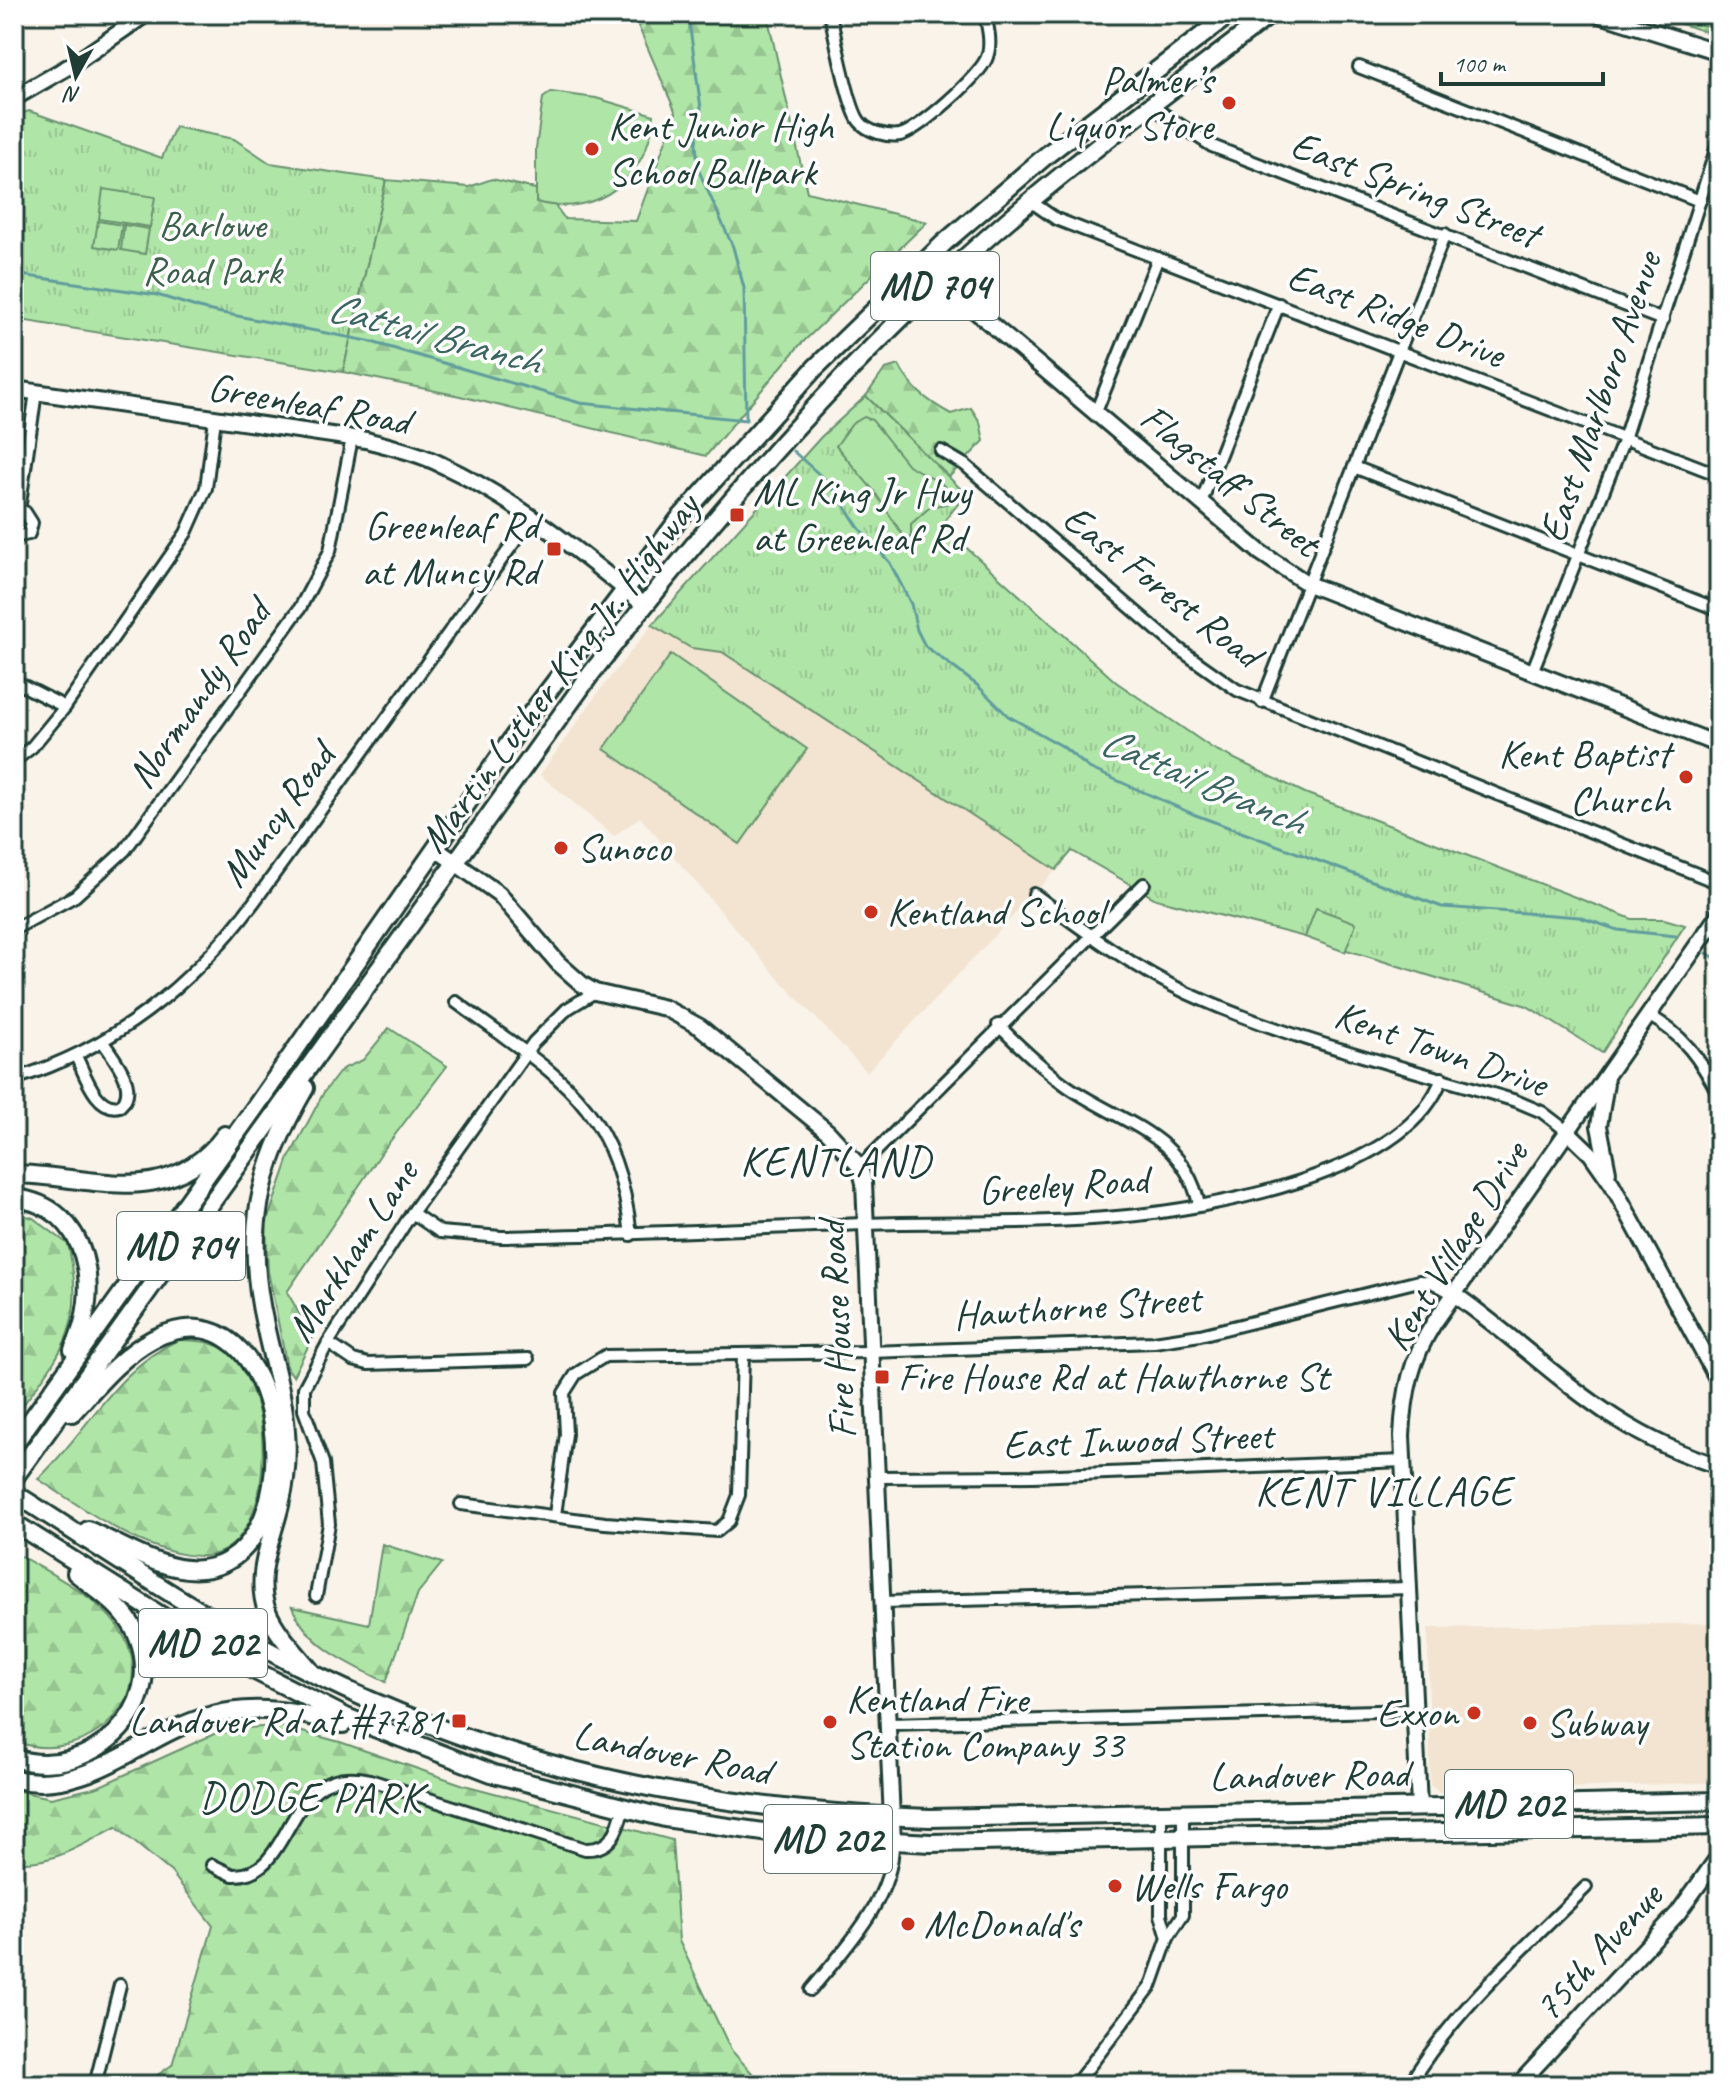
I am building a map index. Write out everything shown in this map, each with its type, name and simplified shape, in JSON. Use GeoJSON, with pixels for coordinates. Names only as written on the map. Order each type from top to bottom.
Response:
{"type":"FeatureCollection","features":[{"type":"Feature","properties":{"kind":"main road","name":"Martin Luther King Jr. Highway"},"geometry":{"type":"LineString","coordinates":[[14,1444],[514,736],[679,519],[752,435],[921,265],[1048,154],[1230,14]]}},
{"type":"Feature","properties":{"kind":"main road","name":"Martin Luther King Jr. Highway"},"geometry":{"type":"LineString","coordinates":[[14,1478],[644,605],[839,383],[940,281],[1030,201],[1271,14]]}},
{"type":"Feature","properties":{"kind":"main road"},"geometry":{"type":"LineString","coordinates":[[314,1674],[275,1625],[264,1599],[263,1572],[283,1491],[287,1439],[255,1276],[254,1236],[260,1192],[272,1154],[338,1027]]}},
{"type":"Feature","properties":{"kind":"main road"},"geometry":{"type":"LineString","coordinates":[[14,1174],[123,1186],[145,1184],[178,1173],[221,1140],[294,1050]]}},
{"type":"Feature","properties":{"kind":"main road"},"geometry":{"type":"LineString","coordinates":[[14,1198],[41,1206],[60,1218],[81,1245],[89,1269],[86,1319],[51,1393]]}},
{"type":"Feature","properties":{"kind":"main road"},"geometry":{"type":"LineString","coordinates":[[25,1464],[130,1355],[168,1334],[193,1331],[227,1341],[249,1360],[263,1384],[273,1429],[271,1481],[257,1528],[231,1559],[204,1569],[172,1565],[42,1511]]}},
{"type":"Feature","properties":{"kind":"main road","name":"Landover Road"},"geometry":{"type":"LineString","coordinates":[[14,1493],[222,1625],[314,1674],[464,1737],[628,1784],[732,1804],[893,1817],[1719,1801]]}},
{"type":"Feature","properties":{"kind":"main road"},"geometry":{"type":"LineString","coordinates":[[14,1758],[43,1764],[64,1762],[102,1747],[130,1716],[143,1678],[139,1641],[124,1616],[20,1527]]}},
{"type":"Feature","properties":{"kind":"main road","name":"Landover Road"},"geometry":{"type":"LineString","coordinates":[[20,1527],[247,1668],[391,1737],[494,1774],[623,1809],[762,1833],[893,1843],[1719,1826]]}},
{"type":"Feature","properties":{"kind":"main road"},"geometry":{"type":"LineString","coordinates":[[14,1779],[44,1783],[79,1778],[186,1724],[240,1709],[300,1713],[391,1737]]}},
{"type":"Feature","properties":{"kind":"main road"},"geometry":{"type":"LineString","coordinates":[[623,1809],[628,1784]]}},
{"type":"Feature","properties":{"kind":"street"},"geometry":{"type":"LineString","coordinates":[[14,98],[75,63],[146,14]]}},
{"type":"Feature","properties":{"kind":"street"},"geometry":{"type":"LineString","coordinates":[[830,14],[857,118],[868,129],[886,134],[904,133],[929,117],[983,65],[989,49],[985,14]]}},
{"type":"Feature","properties":{"kind":"street"},"geometry":{"type":"LineString","coordinates":[[1597,14],[1719,52]]}},
{"type":"Feature","properties":{"kind":"street"},"geometry":{"type":"LineString","coordinates":[[1359,67],[1700,201]]}},
{"type":"Feature","properties":{"kind":"street","name":"East Spring Street"},"geometry":{"type":"LineString","coordinates":[[1151,106],[1212,146],[1663,320]]}},
{"type":"Feature","properties":{"kind":"street","name":"East Marlboro Avenue"},"geometry":{"type":"LineString","coordinates":[[1532,672],[1580,557],[1624,439],[1719,140]]}},
{"type":"Feature","properties":{"kind":"street","name":"East Ridge Drive"},"geometry":{"type":"LineString","coordinates":[[1030,201],[1050,216],[1719,475]]}},
{"type":"Feature","properties":{"kind":"street"},"geometry":{"type":"LineString","coordinates":[[1262,702],[1445,234]]}},
{"type":"Feature","properties":{"kind":"street"},"geometry":{"type":"LineString","coordinates":[[1096,412],[1158,258]]}},
{"type":"Feature","properties":{"kind":"street","name":"Flagstaff Street"},"geometry":{"type":"LineString","coordinates":[[921,265],[1261,553],[1308,584],[1719,745]]}},
{"type":"Feature","properties":{"kind":"street"},"geometry":{"type":"LineString","coordinates":[[1202,500],[1279,304]]}},
{"type":"Feature","properties":{"kind":"street","name":"Greenleaf Road"},"geometry":{"type":"LineString","coordinates":[[14,389],[352,438],[440,463],[531,519],[644,605]]}},
{"type":"Feature","properties":{"kind":"street"},"geometry":{"type":"LineString","coordinates":[[14,537],[24,537],[31,529],[30,517],[16,510],[36,392]]}},
{"type":"Feature","properties":{"kind":"street"},"geometry":{"type":"LineString","coordinates":[[14,761],[32,747],[65,707],[193,522],[206,488],[215,419]]}},
{"type":"Feature","properties":{"kind":"street","name":"Normandy Road"},"geometry":{"type":"LineString","coordinates":[[14,929],[75,896],[125,850],[300,608],[330,551],[352,438]]}},
{"type":"Feature","properties":{"kind":"street","name":"East Forest Road"},"geometry":{"type":"LineString","coordinates":[[941,451],[965,465],[1179,649],[1262,702],[1719,883]]}},
{"type":"Feature","properties":{"kind":"street"},"geometry":{"type":"LineString","coordinates":[[1354,467],[1719,610]]}},
{"type":"Feature","properties":{"kind":"street","name":"Muncy Road"},"geometry":{"type":"LineString","coordinates":[[14,1079],[76,1056],[160,1005],[229,935],[531,519]]}},
{"type":"Feature","properties":{"kind":"street"},"geometry":{"type":"LineString","coordinates":[[14,681],[65,707]]}},
{"type":"Feature","properties":{"kind":"street"},"geometry":{"type":"LineString","coordinates":[[436,849],[499,894],[558,963],[595,992],[645,1002],[700,1027],[828,1132],[860,1167]]}},
{"type":"Feature","properties":{"kind":"street","name":"Fire House Road"},"geometry":{"type":"LineString","coordinates":[[893,1843],[890,1724],[860,1167],[998,1025],[1144,884]]}},
{"type":"Feature","properties":{"kind":"street","name":"Kent Town Drive"},"geometry":{"type":"LineString","coordinates":[[1034,894],[1150,973],[1222,1008],[1516,1101],[1542,1112],[1591,1154],[1612,1184],[1719,1382]]}},
{"type":"Feature","properties":{"kind":"street","name":"Kent Village Drive"},"geometry":{"type":"LineString","coordinates":[[1419,1807],[1403,1461],[1403,1407],[1413,1363],[1454,1294],[1719,914]]}},
{"type":"Feature","properties":{"kind":"street","name":"Markham Lane"},"geometry":{"type":"LineString","coordinates":[[316,1596],[329,1524],[323,1463],[304,1410],[304,1388],[328,1343],[412,1213],[526,1054],[553,1022],[595,992]]}},
{"type":"Feature","properties":{"kind":"street"},"geometry":{"type":"LineString","coordinates":[[456,1002],[526,1054],[595,1116],[610,1141],[624,1183],[631,1235]]}},
{"type":"Feature","properties":{"kind":"street"},"geometry":{"type":"LineString","coordinates":[[1648,1015],[1678,1034],[1693,1049],[1719,1095]]}},
{"type":"Feature","properties":{"kind":"street"},"geometry":{"type":"LineString","coordinates":[[998,1025],[1068,1087],[1170,1148],[1189,1173],[1199,1204]]}},
{"type":"Feature","properties":{"kind":"street"},"geometry":{"type":"LineString","coordinates":[[76,1056],[101,1101],[110,1107],[120,1106],[128,1097],[128,1086],[103,1042]]}},
{"type":"Feature","properties":{"kind":"street"},"geometry":{"type":"LineString","coordinates":[[1612,1066],[1602,1093],[1599,1126],[1612,1184]]}},
{"type":"Feature","properties":{"kind":"street","name":"Greeley Road"},"geometry":{"type":"LineString","coordinates":[[412,1213],[428,1227],[452,1235],[631,1235],[864,1224],[1093,1219],[1199,1204],[1317,1175],[1374,1151],[1423,1110],[1442,1078]]}},
{"type":"Feature","properties":{"kind":"street","name":"Hawthorne Street"},"geometry":{"type":"LineString","coordinates":[[555,1515],[566,1434],[564,1393],[576,1374],[589,1362],[605,1356],[870,1352],[1154,1342],[1200,1335],[1419,1281],[1432,1282],[1454,1294],[1624,1427],[1716,1463]]}},
{"type":"Feature","properties":{"kind":"street"},"geometry":{"type":"LineString","coordinates":[[328,1343],[353,1360],[368,1364],[528,1359]]}},
{"type":"Feature","properties":{"kind":"street"},"geometry":{"type":"LineString","coordinates":[[461,1504],[699,1533],[717,1531],[729,1521],[739,1495],[743,1355]]}},
{"type":"Feature","properties":{"kind":"street","name":"East Inwood Street"},"geometry":{"type":"LineString","coordinates":[[876,1477],[1033,1476],[1403,1461]]}},
{"type":"Feature","properties":{"kind":"street"},"geometry":{"type":"LineString","coordinates":[[883,1602],[1410,1588]]}},
{"type":"Feature","properties":{"kind":"street"},"geometry":{"type":"LineString","coordinates":[[890,1724],[1416,1710]]}},
{"type":"Feature","properties":{"kind":"street"},"geometry":{"type":"LineString","coordinates":[[212,1865],[233,1875],[257,1867],[314,1790],[343,1775],[370,1780],[585,1849],[600,1848],[610,1841],[619,1827],[623,1809]]}},
{"type":"Feature","properties":{"kind":"street"},"geometry":{"type":"LineString","coordinates":[[1075,2085],[1151,1986],[1168,1938],[1183,1915],[1183,1812]]}},
{"type":"Feature","properties":{"kind":"street"},"geometry":{"type":"LineString","coordinates":[[1161,1813],[1161,1915],[1168,1938]]}},
{"type":"Feature","properties":{"kind":"street"},"geometry":{"type":"LineString","coordinates":[[811,1990],[876,1901],[889,1876],[893,1843]]}},
{"type":"Feature","properties":{"kind":"street","name":"75th Avenue"},"geometry":{"type":"LineString","coordinates":[[1518,2085],[1678,1913],[1719,1856]]}},
{"type":"Feature","properties":{"kind":"street"},"geometry":{"type":"LineString","coordinates":[[1409,2085],[1422,2063],[1486,1988],[1586,1887]]}},
{"type":"Feature","properties":{"kind":"street"},"geometry":{"type":"LineString","coordinates":[[95,2085],[120,1985]]}},
{"type":"Feature","properties":{"kind":"shaded area"},"geometry":{"type":"Polygon","coordinates":[[[652,625],[691,648],[722,652],[1056,870],[867,1072],[777,977],[640,817],[614,836],[540,775],[600,690],[652,625]]]}},
{"type":"Feature","properties":{"kind":"shaded area"},"geometry":{"type":"Polygon","coordinates":[[[1719,1623],[1719,1782],[1440,1793],[1430,1785],[1428,1628],[1719,1623]]]}},
{"type":"Feature","properties":{"kind":"green space"},"geometry":{"type":"Polygon","coordinates":[[[633,14],[767,14],[807,192],[927,222],[798,347],[706,456],[460,396],[343,372],[386,180],[469,187],[492,179],[544,191],[565,219],[636,221],[676,113],[633,14]]]}},
{"type":"Feature","properties":{"kind":"green space"},"geometry":{"type":"Polygon","coordinates":[[[1651,14],[1711,14],[1706,32],[1651,14]]]}},
{"type":"Feature","properties":{"kind":"green space","name":"Kent Junior High School Ballpark"},"geometry":{"type":"Polygon","coordinates":[[[551,92],[596,98],[654,115],[650,137],[631,174],[599,198],[559,206],[536,202],[536,148],[543,98],[551,92]]]}},
{"type":"Feature","properties":{"kind":"green space","name":"Barlowe Road Park"},"geometry":{"type":"Polygon","coordinates":[[[29,111],[162,158],[175,127],[234,139],[270,163],[386,180],[343,372],[14,319],[14,116],[29,111]]]}},
{"type":"Feature","properties":{"kind":"green space"},"geometry":{"type":"Polygon","coordinates":[[[103,189],[155,197],[150,227],[99,219],[103,189]]]}},
{"type":"Feature","properties":{"kind":"green space"},"geometry":{"type":"Polygon","coordinates":[[[98,221],[122,225],[118,250],[94,246],[98,221]]]}},
{"type":"Feature","properties":{"kind":"green space"},"geometry":{"type":"Polygon","coordinates":[[[124,225],[149,229],[145,254],[121,250],[124,225]]]}},
{"type":"Feature","properties":{"kind":"green space"},"geometry":{"type":"Polygon","coordinates":[[[899,365],[915,388],[935,405],[951,414],[971,408],[980,422],[984,441],[949,477],[866,396],[885,369],[899,365]]]}},
{"type":"Feature","properties":{"kind":"green space"},"geometry":{"type":"Polygon","coordinates":[[[866,396],[966,494],[941,525],[1116,682],[1212,748],[1305,793],[1632,919],[1664,919],[1685,925],[1602,1053],[1527,1006],[1305,937],[1156,899],[1072,851],[1056,870],[722,652],[691,648],[652,625],[821,437],[866,396]]]}},
{"type":"Feature","properties":{"kind":"green space"},"geometry":{"type":"Polygon","coordinates":[[[864,417],[872,420],[908,465],[942,484],[954,496],[950,503],[930,507],[911,524],[911,540],[904,537],[874,491],[836,446],[852,424],[864,417]]]}},
{"type":"Feature","properties":{"kind":"green space"},"geometry":{"type":"Polygon","coordinates":[[[671,654],[807,749],[740,844],[604,749],[671,654]]]}},
{"type":"Feature","properties":{"kind":"green space"},"geometry":{"type":"Polygon","coordinates":[[[1316,908],[1356,923],[1345,952],[1305,937],[1316,908]]]}},
{"type":"Feature","properties":{"kind":"green space"},"geometry":{"type":"Polygon","coordinates":[[[389,1028],[447,1066],[382,1152],[287,1292],[313,1337],[293,1376],[287,1367],[268,1271],[266,1224],[289,1158],[324,1092],[342,1069],[363,1060],[389,1028]]]}},
{"type":"Feature","properties":{"kind":"green space"},"geometry":{"type":"Polygon","coordinates":[[[14,1212],[33,1218],[68,1244],[74,1297],[72,1319],[57,1356],[14,1417],[14,1212]]]}},
{"type":"Feature","properties":{"kind":"green space"},"geometry":{"type":"Polygon","coordinates":[[[178,1340],[220,1347],[243,1369],[255,1397],[261,1431],[262,1466],[257,1500],[245,1529],[227,1549],[202,1556],[181,1554],[137,1539],[38,1479],[118,1385],[156,1353],[178,1340]]]}},
{"type":"Feature","properties":{"kind":"green space"},"geometry":{"type":"Polygon","coordinates":[[[382,1544],[442,1563],[418,1593],[386,1682],[344,1661],[320,1644],[292,1607],[369,1624],[382,1544]]]}},
{"type":"Feature","properties":{"kind":"green space"},"geometry":{"type":"Polygon","coordinates":[[[14,1552],[96,1604],[118,1627],[131,1653],[132,1678],[125,1701],[111,1720],[91,1735],[67,1745],[41,1747],[14,1741],[14,1552]]]}},
{"type":"Feature","properties":{"kind":"green space"},"geometry":{"type":"Polygon","coordinates":[[[280,1726],[340,1742],[464,1785],[672,1840],[679,1941],[731,2050],[763,2085],[143,2085],[172,2065],[213,1926],[171,1872],[116,1827],[54,1857],[14,1861],[14,1790],[51,1798],[98,1787],[225,1729],[280,1726]]]}},
{"type":"Feature","properties":{"kind":"waterway","name":"Cattail Branch"},"geometry":{"type":"LineString","coordinates":[[14,274],[157,295],[206,310],[368,341],[580,403],[746,420],[744,288],[733,247],[698,169],[696,143],[701,108],[688,14]]}},
{"type":"Feature","properties":{"kind":"waterway","name":"Cattail Branch"},"geometry":{"type":"LineString","coordinates":[[793,451],[831,485],[859,528],[890,563],[911,604],[917,630],[925,646],[977,685],[1008,716],[1062,746],[1089,768],[1193,814],[1442,907],[1579,917],[1618,930],[1676,936]]}},
{"type":"Feature","properties":{"kind":"waterway","name":"Cattail Branch"},"geometry":{"type":"LineString","coordinates":[[1707,953],[1719,961]]}},
{"type":"Feature","properties":{"kind":"place","name":"Palmer’s Liquor Store"},"geometry":{"type":"Point","coordinates":[1229,103]}},
{"type":"Feature","properties":{"kind":"place","name":"Kent Junior High School Ballpark"},"geometry":{"type":"Point","coordinates":[592,149]}},
{"type":"Feature","properties":{"kind":"place","name":"ML King Jr Hwy at Greenleaf Rd"},"geometry":{"type":"Point","coordinates":[737,515]}},
{"type":"Feature","properties":{"kind":"place","name":"Greenleaf Rd at Muncy Rd"},"geometry":{"type":"Point","coordinates":[554,549]}},
{"type":"Feature","properties":{"kind":"place","name":"Kent Baptist Church"},"geometry":{"type":"Point","coordinates":[1686,777]}},
{"type":"Feature","properties":{"kind":"place","name":"Sunoco"},"geometry":{"type":"Point","coordinates":[561,848]}},
{"type":"Feature","properties":{"kind":"place","name":"Kentland School"},"geometry":{"type":"Point","coordinates":[871,912]}},
{"type":"Feature","properties":{"kind":"place","name":"Fire House Rd at Hawthorne St"},"geometry":{"type":"Point","coordinates":[882,1377]}},
{"type":"Feature","properties":{"kind":"place","name":"Exxon"},"geometry":{"type":"Point","coordinates":[1474,1713]}},
{"type":"Feature","properties":{"kind":"place","name":"Landover Rd at #7781"},"geometry":{"type":"Point","coordinates":[459,1721]}},
{"type":"Feature","properties":{"kind":"place","name":"Kentland Fire Station Company 33"},"geometry":{"type":"Point","coordinates":[830,1722]}},
{"type":"Feature","properties":{"kind":"place","name":"Subway"},"geometry":{"type":"Point","coordinates":[1530,1723]}},
{"type":"Feature","properties":{"kind":"place","name":"Wells Fargo"},"geometry":{"type":"Point","coordinates":[1115,1886]}},
{"type":"Feature","properties":{"kind":"place","name":"McDonald's"},"geometry":{"type":"Point","coordinates":[908,1924]}},
{"type":"Feature","properties":{"kind":"district","name":"KENTLAND"},"geometry":{"type":"Point","coordinates":[836,1161]}},
{"type":"Feature","properties":{"kind":"district","name":"KENT VILLAGE"},"geometry":{"type":"Point","coordinates":[1384,1491]}},
{"type":"Feature","properties":{"kind":"district","name":"DODGE PARK"},"geometry":{"type":"Point","coordinates":[311,1797]}}]}
